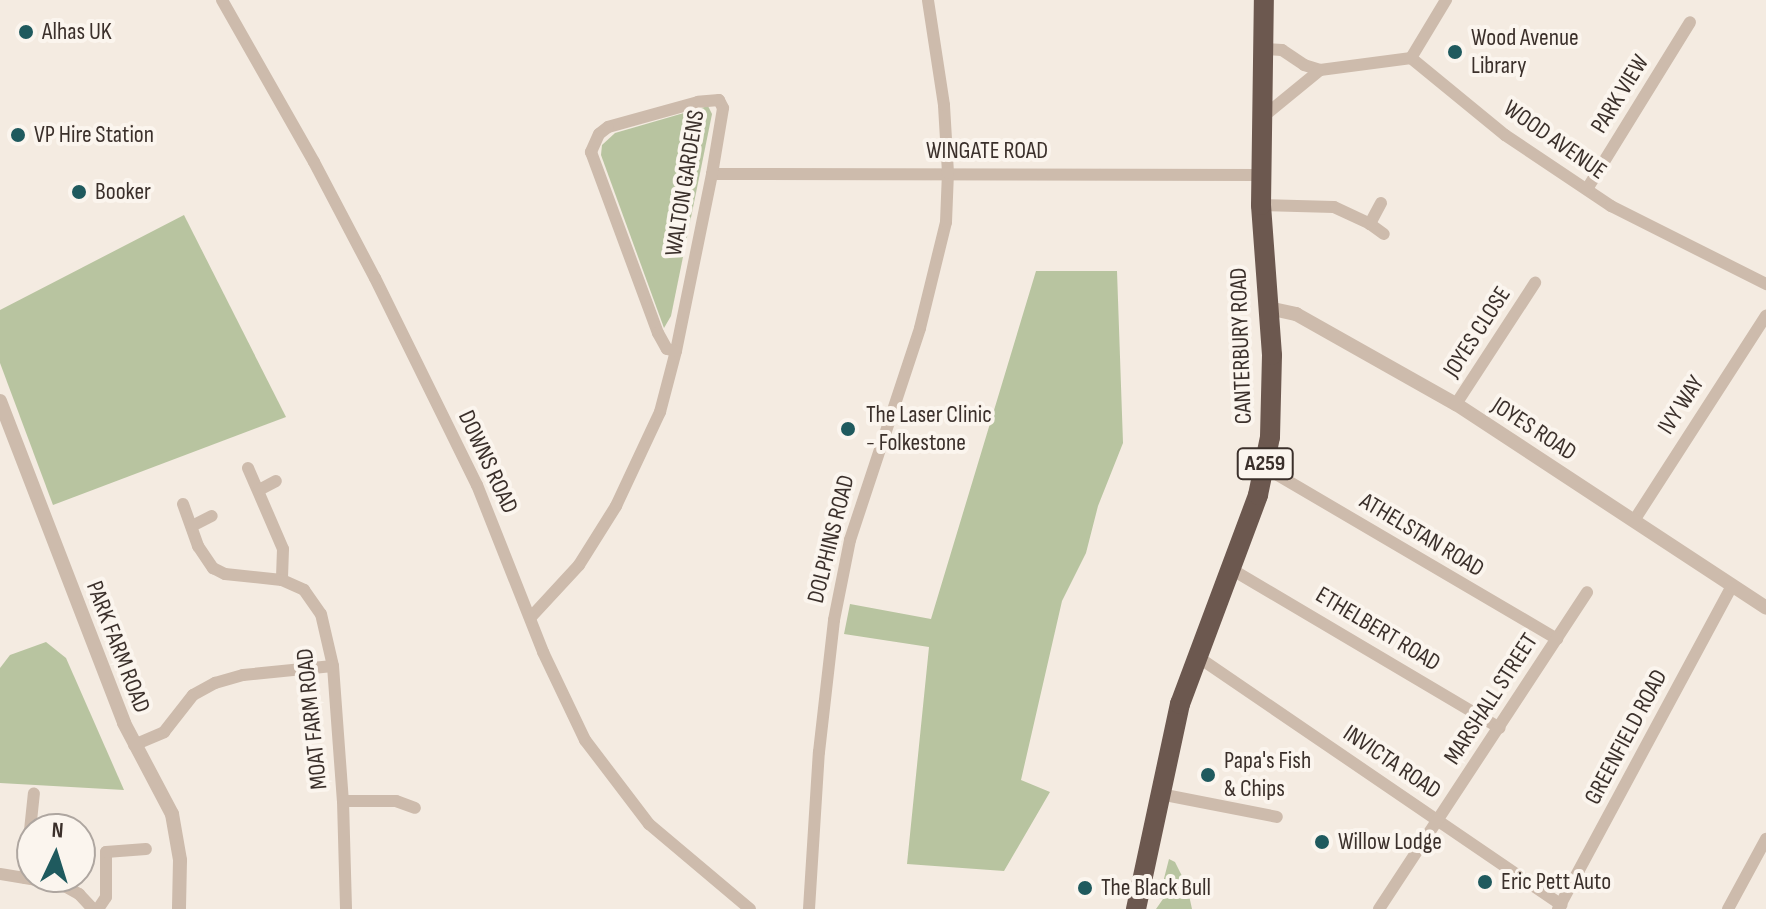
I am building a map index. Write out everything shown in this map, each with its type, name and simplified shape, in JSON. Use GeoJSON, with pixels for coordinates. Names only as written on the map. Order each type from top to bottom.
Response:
{"type":"FeatureCollection","features":[{"type":"Feature","properties":{"kind":"highway","name":"CANTERBURY ROAD"},"geometry":{"type":"LineString","coordinates":[[1136,909],[1180,704],[1231,569],[1264,467],[1273,398],[1261,205],[1265,115],[1264,0]]}},
{"type":"Feature","properties":{"kind":"street","name":"DOWNS ROAD"},"geometry":{"type":"LineString","coordinates":[[222,0],[375,278],[477,485],[561,691],[602,766],[649,824],[750,909]]}},
{"type":"Feature","properties":{"kind":"street","name":"DOLPHINS ROAD"},"geometry":{"type":"LineString","coordinates":[[809,909],[819,752],[834,620],[850,540],[937,268],[946,222],[948,173],[944,105],[928,0]]}},
{"type":"Feature","properties":{"kind":"street"},"geometry":{"type":"LineString","coordinates":[[1265,49],[1282,50],[1304,65],[1320,70],[1411,58],[1446,0]]}},
{"type":"Feature","properties":{"kind":"street","name":"PARK VIEW"},"geometry":{"type":"LineString","coordinates":[[1587,189],[1690,22]]}},
{"type":"Feature","properties":{"kind":"street","name":"WOOD AVENUE"},"geometry":{"type":"LineString","coordinates":[[1411,58],[1505,135],[1611,206],[1766,284]]}},
{"type":"Feature","properties":{"kind":"street"},"geometry":{"type":"LineString","coordinates":[[1265,115],[1320,70]]}},
{"type":"Feature","properties":{"kind":"street","name":"WALTON GARDENS"},"geometry":{"type":"LineString","coordinates":[[531,617],[579,565],[633,475],[660,412],[676,351],[712,174],[723,108],[719,100],[698,102],[608,127],[599,134],[591,152],[658,333],[667,349],[676,351]]}},
{"type":"Feature","properties":{"kind":"street","name":"WINGATE ROAD"},"geometry":{"type":"LineString","coordinates":[[712,174],[1262,175]]}},
{"type":"Feature","properties":{"kind":"street"},"geometry":{"type":"LineString","coordinates":[[1370,224],[1381,203]]}},
{"type":"Feature","properties":{"kind":"street"},"geometry":{"type":"LineString","coordinates":[[1261,205],[1334,207],[1384,234]]}},
{"type":"Feature","properties":{"kind":"street","name":"JOYES CLOSE"},"geometry":{"type":"LineString","coordinates":[[1456,404],[1535,283]]}},
{"type":"Feature","properties":{"kind":"street","name":"JOYES ROAD"},"geometry":{"type":"LineString","coordinates":[[1268,308],[1296,314],[1456,404],[1766,608]]}},
{"type":"Feature","properties":{"kind":"street","name":"IVY WAY"},"geometry":{"type":"LineString","coordinates":[[1635,519],[1766,316]]}},
{"type":"Feature","properties":{"kind":"street","name":"PARK FARM ROAD"},"geometry":{"type":"LineString","coordinates":[[0,401],[134,745],[172,814],[180,860],[179,909]]}},
{"type":"Feature","properties":{"kind":"street","name":"ATHELSTAN ROAD"},"geometry":{"type":"LineString","coordinates":[[1264,467],[1557,639]]}},
{"type":"Feature","properties":{"kind":"street"},"geometry":{"type":"LineString","coordinates":[[248,468],[283,549],[282,580]]}},
{"type":"Feature","properties":{"kind":"street"},"geometry":{"type":"LineString","coordinates":[[259,490],[276,481]]}},
{"type":"Feature","properties":{"kind":"street","name":"MOAT FARM ROAD"},"geometry":{"type":"LineString","coordinates":[[183,504],[204,558],[221,572],[282,580],[304,590],[321,614],[333,666],[343,801],[346,909]]}},
{"type":"Feature","properties":{"kind":"street"},"geometry":{"type":"LineString","coordinates":[[192,526],[212,516]]}},
{"type":"Feature","properties":{"kind":"street","name":"ETHELBERT ROAD"},"geometry":{"type":"LineString","coordinates":[[1231,569],[1500,728]]}},
{"type":"Feature","properties":{"kind":"street","name":"GREENFIELD ROAD"},"geometry":{"type":"LineString","coordinates":[[1560,907],[1732,586]]}},
{"type":"Feature","properties":{"kind":"street","name":"MARSHALL STREET"},"geometry":{"type":"LineString","coordinates":[[1379,909],[1587,592]]}},
{"type":"Feature","properties":{"kind":"street","name":"INVICTA ROAD"},"geometry":{"type":"LineString","coordinates":[[1198,657],[1560,907]]}},
{"type":"Feature","properties":{"kind":"street"},"geometry":{"type":"LineString","coordinates":[[134,745],[164,732],[193,695],[215,683],[243,675],[333,666]]}},
{"type":"Feature","properties":{"kind":"street"},"geometry":{"type":"LineString","coordinates":[[32,813],[34,793]]}},
{"type":"Feature","properties":{"kind":"street"},"geometry":{"type":"LineString","coordinates":[[1160,794],[1277,817]]}},
{"type":"Feature","properties":{"kind":"street","name":"MOAT FARM ROAD"},"geometry":{"type":"LineString","coordinates":[[343,801],[396,801],[415,808]]}},
{"type":"Feature","properties":{"kind":"street"},"geometry":{"type":"LineString","coordinates":[[1728,909],[1766,839]]}},
{"type":"Feature","properties":{"kind":"street"},"geometry":{"type":"LineString","coordinates":[[77,893],[96,909],[106,897],[106,852],[146,849]]}},
{"type":"Feature","properties":{"kind":"green space"},"geometry":{"type":"Polygon","coordinates":[[[708,106],[712,114],[671,316],[664,328],[601,155],[602,145],[615,133],[708,106]]]}},
{"type":"Feature","properties":{"kind":"green space"},"geometry":{"type":"Polygon","coordinates":[[[184,215],[286,417],[53,505],[0,363],[0,310],[184,215]]]}},
{"type":"Feature","properties":{"kind":"green space"},"geometry":{"type":"Polygon","coordinates":[[[1036,271],[1117,271],[1123,443],[1098,506],[1086,553],[1062,601],[1021,780],[1050,792],[1004,871],[907,864],[929,647],[844,634],[850,604],[931,619],[1036,271]]]}},
{"type":"Feature","properties":{"kind":"green space"},"geometry":{"type":"Polygon","coordinates":[[[46,642],[66,658],[124,790],[0,783],[0,668],[10,655],[46,642]]]}},
{"type":"Feature","properties":{"kind":"green space"},"geometry":{"type":"Polygon","coordinates":[[[1169,859],[1175,862],[1187,886],[1192,909],[1156,909],[1163,899],[1159,898],[1169,859]]]}},
{"type":"Feature","properties":{"kind":"place","name":"Alhas UK"},"geometry":{"type":"Point","coordinates":[26,32]}},
{"type":"Feature","properties":{"kind":"place","name":"Wood Avenue Library"},"geometry":{"type":"Point","coordinates":[1455,52]}},
{"type":"Feature","properties":{"kind":"place","name":"VP Hire Station"},"geometry":{"type":"Point","coordinates":[18,135]}},
{"type":"Feature","properties":{"kind":"place","name":"Booker"},"geometry":{"type":"Point","coordinates":[79,192]}},
{"type":"Feature","properties":{"kind":"place","name":"The Laser Clinic - Folkestone"},"geometry":{"type":"Point","coordinates":[848,429]}},
{"type":"Feature","properties":{"kind":"place","name":"Papa's Fish & Chips"},"geometry":{"type":"Point","coordinates":[1208,775]}},
{"type":"Feature","properties":{"kind":"place","name":"Willow Lodge"},"geometry":{"type":"Point","coordinates":[1322,842]}},
{"type":"Feature","properties":{"kind":"place","name":"Eric Pett Auto"},"geometry":{"type":"Point","coordinates":[1485,882]}},
{"type":"Feature","properties":{"kind":"place","name":"The Black Bull"},"geometry":{"type":"Point","coordinates":[1085,888]}}]}
